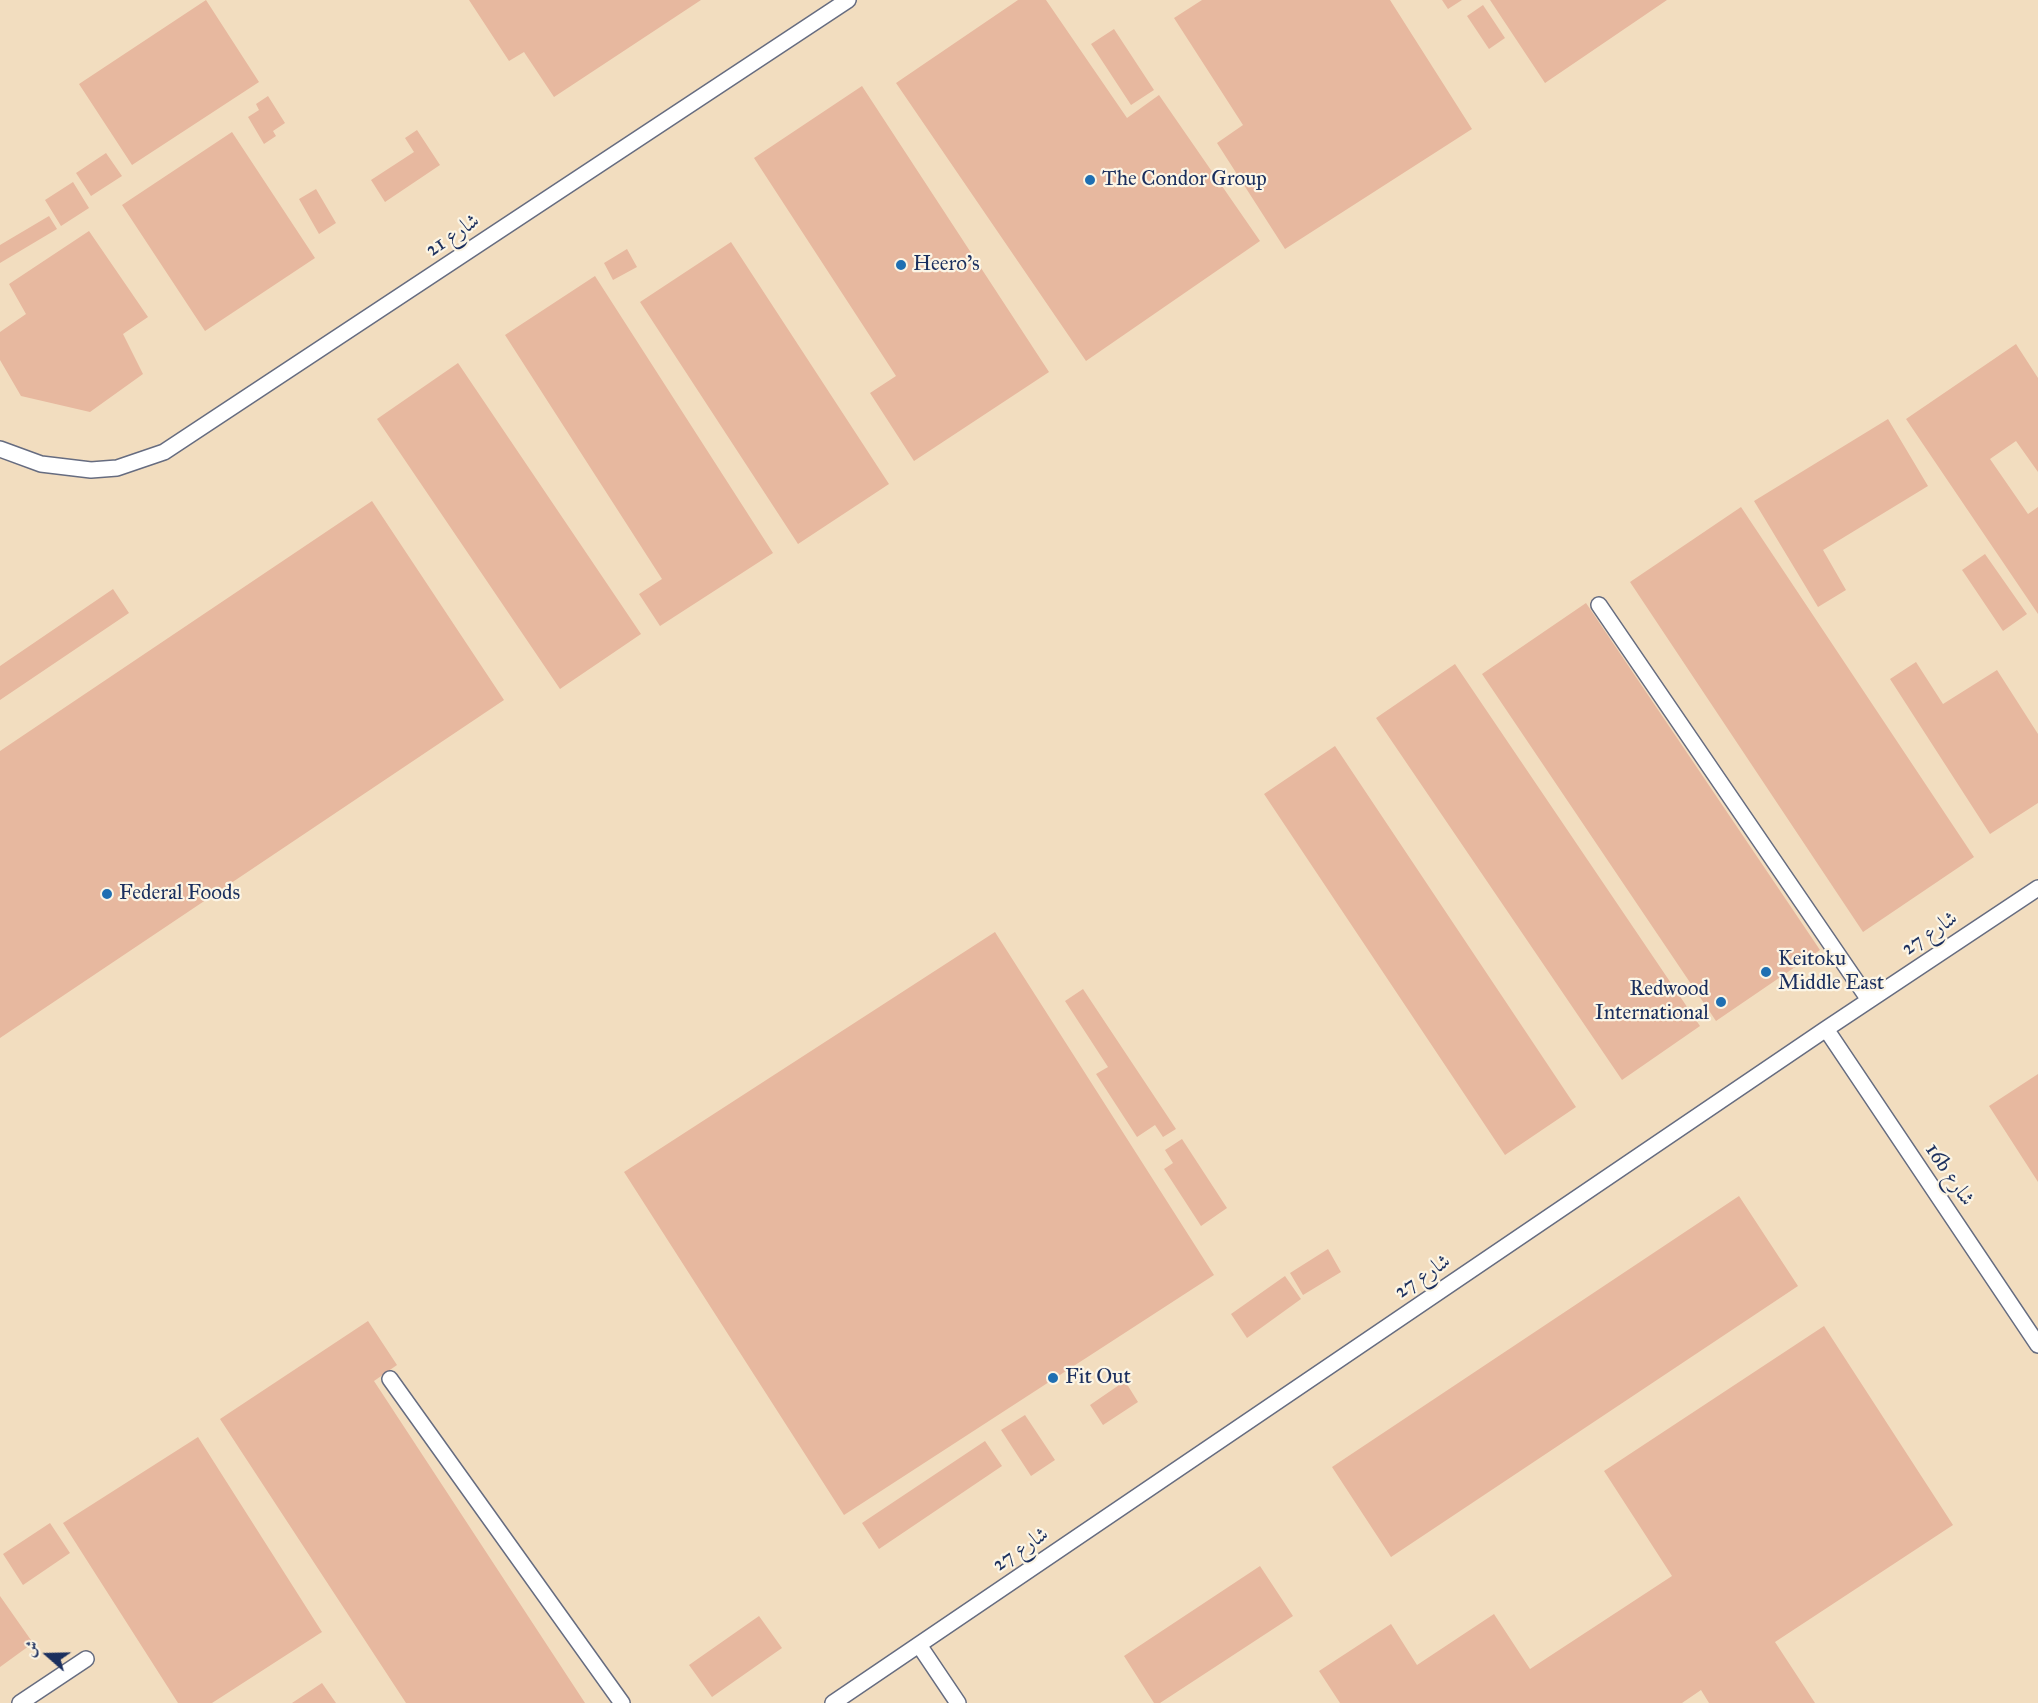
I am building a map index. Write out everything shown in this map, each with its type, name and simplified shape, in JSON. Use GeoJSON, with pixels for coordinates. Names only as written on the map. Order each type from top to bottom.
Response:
{"type":"FeatureCollection","features":[{"type":"Feature","properties":{"kind":"lane","name":"شارع 21"},"geometry":{"type":"LineString","coordinates":[[0,448],[41,464],[66,468],[117,468],[164,452],[848,0]]}},
{"type":"Feature","properties":{"kind":"lane"},"geometry":{"type":"LineString","coordinates":[[1599,605],[1869,1000]]}},
{"type":"Feature","properties":{"kind":"lane","name":"شارع 27"},"geometry":{"type":"LineString","coordinates":[[833,1703],[1826,1029],[2038,888]]}},
{"type":"Feature","properties":{"kind":"lane","name":"16b شارع"},"geometry":{"type":"LineString","coordinates":[[1826,1029],[2038,1345]]}},
{"type":"Feature","properties":{"kind":"lane"},"geometry":{"type":"LineString","coordinates":[[390,1379],[622,1703]]}},
{"type":"Feature","properties":{"kind":"lane"},"geometry":{"type":"LineString","coordinates":[[919,1645],[958,1703]]}},
{"type":"Feature","properties":{"kind":"lane"},"geometry":{"type":"LineString","coordinates":[[20,1703],[86,1659]]}},
{"type":"Feature","properties":{"kind":"building"},"geometry":{"type":"Polygon","coordinates":[[[206,0],[259,82],[132,165],[79,84],[206,0]]]}},
{"type":"Feature","properties":{"kind":"building"},"geometry":{"type":"Polygon","coordinates":[[[469,0],[701,0],[554,97],[524,52],[509,61],[469,0]]]}},
{"type":"Feature","properties":{"kind":"building","name":"The Condor Group"},"geometry":{"type":"Polygon","coordinates":[[[1018,0],[1046,0],[1127,118],[1159,95],[1260,241],[1086,361],[896,83],[1018,0]]]}},
{"type":"Feature","properties":{"kind":"building"},"geometry":{"type":"Polygon","coordinates":[[[1202,0],[1390,0],[1472,129],[1285,249],[1217,143],[1243,125],[1174,18],[1202,0]]]}},
{"type":"Feature","properties":{"kind":"building"},"geometry":{"type":"Polygon","coordinates":[[[1442,0],[1462,0],[1448,9],[1442,0]]]}},
{"type":"Feature","properties":{"kind":"building"},"geometry":{"type":"Polygon","coordinates":[[[1490,0],[1667,0],[1545,83],[1490,0]]]}},
{"type":"Feature","properties":{"kind":"building"},"geometry":{"type":"Polygon","coordinates":[[[1483,5],[1505,38],[1489,49],[1467,16],[1483,5]]]}},
{"type":"Feature","properties":{"kind":"building"},"geometry":{"type":"Polygon","coordinates":[[[1114,29],[1154,90],[1131,105],[1091,44],[1114,29]]]}},
{"type":"Feature","properties":{"kind":"building","name":"Heero's"},"geometry":{"type":"Polygon","coordinates":[[[862,86],[1049,372],[914,461],[870,393],[896,376],[754,158],[862,86]]]}},
{"type":"Feature","properties":{"kind":"building"},"geometry":{"type":"Polygon","coordinates":[[[268,96],[285,123],[273,131],[276,136],[264,144],[248,117],[259,110],[256,104],[268,96]]]}},
{"type":"Feature","properties":{"kind":"building"},"geometry":{"type":"Polygon","coordinates":[[[417,130],[440,165],[385,202],[371,180],[414,152],[405,138],[417,130]]]}},
{"type":"Feature","properties":{"kind":"building"},"geometry":{"type":"Polygon","coordinates":[[[232,132],[315,258],[205,331],[122,205],[232,132]]]}},
{"type":"Feature","properties":{"kind":"building"},"geometry":{"type":"Polygon","coordinates":[[[106,153],[122,176],[91,196],[76,173],[106,153]]]}},
{"type":"Feature","properties":{"kind":"building"},"geometry":{"type":"Polygon","coordinates":[[[73,182],[89,208],[61,226],[45,200],[73,182]]]}},
{"type":"Feature","properties":{"kind":"building"},"geometry":{"type":"Polygon","coordinates":[[[316,189],[336,223],[319,234],[299,199],[316,189]]]}},
{"type":"Feature","properties":{"kind":"building"},"geometry":{"type":"Polygon","coordinates":[[[49,216],[57,229],[0,263],[0,245],[49,216]]]}},
{"type":"Feature","properties":{"kind":"building"},"geometry":{"type":"Polygon","coordinates":[[[89,231],[148,317],[123,334],[143,374],[90,412],[21,396],[0,360],[0,332],[26,314],[9,284],[89,231]]]}},
{"type":"Feature","properties":{"kind":"building"},"geometry":{"type":"Polygon","coordinates":[[[731,242],[889,484],[798,544],[640,302],[731,242]]]}},
{"type":"Feature","properties":{"kind":"building"},"geometry":{"type":"Polygon","coordinates":[[[627,249],[637,267],[613,280],[604,263],[627,249]]]}},
{"type":"Feature","properties":{"kind":"building"},"geometry":{"type":"Polygon","coordinates":[[[595,276],[773,553],[660,626],[639,594],[662,579],[505,335],[595,276]]]}},
{"type":"Feature","properties":{"kind":"building"},"geometry":{"type":"Polygon","coordinates":[[[2016,344],[2038,378],[2038,472],[2016,441],[1990,459],[2028,514],[2038,507],[2038,614],[1906,419],[2016,344]]]}},
{"type":"Feature","properties":{"kind":"building"},"geometry":{"type":"Polygon","coordinates":[[[458,363],[641,634],[560,689],[377,419],[458,363]]]}},
{"type":"Feature","properties":{"kind":"building"},"geometry":{"type":"Polygon","coordinates":[[[1888,419],[1928,486],[1823,550],[1846,590],[1818,607],[1754,501],[1888,419]]]}},
{"type":"Feature","properties":{"kind":"building","name":"Federal Foods"},"geometry":{"type":"Polygon","coordinates":[[[372,501],[504,700],[0,1038],[0,751],[372,501]]]}},
{"type":"Feature","properties":{"kind":"building"},"geometry":{"type":"Polygon","coordinates":[[[1741,507],[1974,857],[1863,932],[1630,582],[1741,507]]]}},
{"type":"Feature","properties":{"kind":"building"},"geometry":{"type":"Polygon","coordinates":[[[1985,554],[2027,614],[2003,631],[1962,570],[1985,554]]]}},
{"type":"Feature","properties":{"kind":"building"},"geometry":{"type":"Polygon","coordinates":[[[113,589],[129,613],[0,700],[0,666],[113,589]]]}},
{"type":"Feature","properties":{"kind":"building"},"geometry":{"type":"Polygon","coordinates":[[[1586,603],[1820,950],[1716,1021],[1482,674],[1586,603]]]}},
{"type":"Feature","properties":{"kind":"building"},"geometry":{"type":"Polygon","coordinates":[[[1916,662],[1943,704],[1997,670],[2038,734],[2038,803],[1990,834],[1890,679],[1916,662]]]}},
{"type":"Feature","properties":{"kind":"building"},"geometry":{"type":"Polygon","coordinates":[[[1455,664],[1700,1026],[1622,1080],[1376,718],[1455,664]]]}},
{"type":"Feature","properties":{"kind":"building"},"geometry":{"type":"Polygon","coordinates":[[[1335,746],[1576,1107],[1505,1155],[1264,794],[1335,746]]]}},
{"type":"Feature","properties":{"kind":"building"},"geometry":{"type":"Polygon","coordinates":[[[995,932],[1214,1275],[844,1515],[624,1172],[995,932]]]}},
{"type":"Feature","properties":{"kind":"building"},"geometry":{"type":"Polygon","coordinates":[[[1083,989],[1176,1129],[1163,1137],[1155,1125],[1137,1137],[1096,1074],[1108,1067],[1065,1001],[1083,989]]]}},
{"type":"Feature","properties":{"kind":"building"},"geometry":{"type":"Polygon","coordinates":[[[2038,1074],[2038,1182],[1989,1106],[2038,1074]]]}},
{"type":"Feature","properties":{"kind":"building"},"geometry":{"type":"Polygon","coordinates":[[[1182,1139],[1227,1208],[1201,1226],[1164,1169],[1173,1163],[1165,1150],[1182,1139]]]}},
{"type":"Feature","properties":{"kind":"building"},"geometry":{"type":"Polygon","coordinates":[[[1739,1196],[1798,1286],[1391,1557],[1332,1467],[1739,1196]]]}},
{"type":"Feature","properties":{"kind":"building"},"geometry":{"type":"Polygon","coordinates":[[[1328,1249],[1341,1272],[1303,1295],[1290,1273],[1328,1249]]]}},
{"type":"Feature","properties":{"kind":"building"},"geometry":{"type":"Polygon","coordinates":[[[1285,1276],[1301,1299],[1247,1338],[1231,1314],[1285,1276]]]}},
{"type":"Feature","properties":{"kind":"building"},"geometry":{"type":"Polygon","coordinates":[[[368,1321],[397,1365],[374,1381],[585,1703],[406,1703],[220,1419],[368,1321]]]}},
{"type":"Feature","properties":{"kind":"building"},"geometry":{"type":"Polygon","coordinates":[[[1824,1326],[1953,1525],[1775,1642],[1815,1703],[1709,1703],[1701,1690],[1682,1703],[1340,1703],[1319,1671],[1391,1624],[1417,1665],[1494,1614],[1530,1669],[1672,1576],[1604,1471],[1824,1326]]]}},
{"type":"Feature","properties":{"kind":"building"},"geometry":{"type":"Polygon","coordinates":[[[1125,1381],[1138,1402],[1103,1425],[1090,1405],[1125,1381]]]}},
{"type":"Feature","properties":{"kind":"building"},"geometry":{"type":"Polygon","coordinates":[[[1025,1415],[1055,1460],[1031,1476],[1001,1430],[1025,1415]]]}},
{"type":"Feature","properties":{"kind":"building"},"geometry":{"type":"Polygon","coordinates":[[[198,1437],[322,1632],[212,1703],[178,1703],[63,1523],[198,1437]]]}},
{"type":"Feature","properties":{"kind":"building"},"geometry":{"type":"Polygon","coordinates":[[[985,1441],[1002,1466],[879,1549],[862,1523],[985,1441]]]}},
{"type":"Feature","properties":{"kind":"building"},"geometry":{"type":"Polygon","coordinates":[[[50,1523],[70,1553],[23,1585],[3,1554],[50,1523]]]}},
{"type":"Feature","properties":{"kind":"building"},"geometry":{"type":"Polygon","coordinates":[[[1260,1566],[1293,1616],[1160,1703],[1154,1703],[1124,1656],[1260,1566]]]}},
{"type":"Feature","properties":{"kind":"building"},"geometry":{"type":"Polygon","coordinates":[[[0,1596],[33,1643],[0,1667],[0,1596]]]}},
{"type":"Feature","properties":{"kind":"building"},"geometry":{"type":"Polygon","coordinates":[[[759,1616],[782,1648],[712,1697],[689,1665],[759,1616]]]}},
{"type":"Feature","properties":{"kind":"building"},"geometry":{"type":"Polygon","coordinates":[[[322,1683],[336,1703],[292,1703],[322,1683]]]}},
{"type":"Feature","properties":{"kind":"place","name":"The Condor Group"},"geometry":{"type":"Point","coordinates":[1090,180]}},
{"type":"Feature","properties":{"kind":"place","name":"Heero's"},"geometry":{"type":"Point","coordinates":[901,265]}},
{"type":"Feature","properties":{"kind":"place","name":"Federal Foods"},"geometry":{"type":"Point","coordinates":[107,894]}},
{"type":"Feature","properties":{"kind":"place","name":"Keitoku Middle East"},"geometry":{"type":"Point","coordinates":[1766,972]}},
{"type":"Feature","properties":{"kind":"place","name":"Redwood International"},"geometry":{"type":"Point","coordinates":[1721,1002]}},
{"type":"Feature","properties":{"kind":"place","name":"Fit Out"},"geometry":{"type":"Point","coordinates":[1053,1378]}}]}
